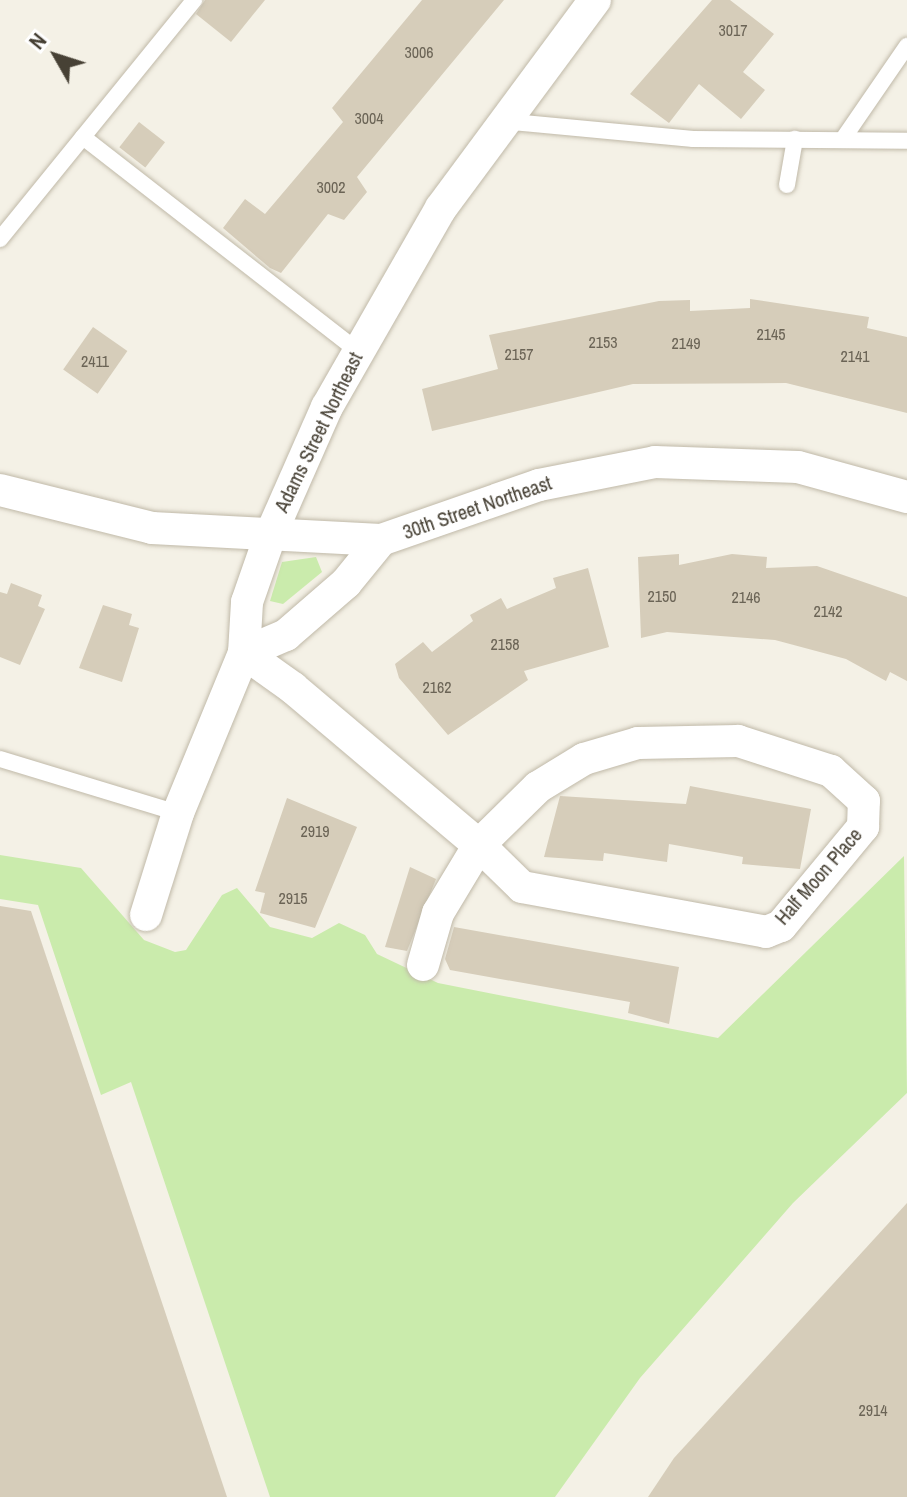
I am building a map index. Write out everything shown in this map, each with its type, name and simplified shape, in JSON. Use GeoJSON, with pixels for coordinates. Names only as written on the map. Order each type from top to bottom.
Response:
{"type":"FeatureCollection","features":[{"type":"Feature","properties":{"kind":"street","name":"Adams Street Northeast"},"geometry":{"type":"LineString","coordinates":[[146,915],[178,813],[244,653],[247,602],[270,536],[357,350],[413,250],[501,120],[595,0]]}},
{"type":"Feature","properties":{"kind":"street","name":"30th Street Northeast"},"geometry":{"type":"LineString","coordinates":[[0,490],[152,528],[270,536],[335,532],[381,540],[539,485],[655,462],[798,467],[907,497]]}},
{"type":"Feature","properties":{"kind":"street"},"geometry":{"type":"LineString","coordinates":[[244,653],[286,635],[346,583],[381,540]]}},
{"type":"Feature","properties":{"kind":"street","name":"Half Moon Place"},"geometry":{"type":"LineString","coordinates":[[244,653],[479,845],[522,887],[766,932],[781,926],[863,827],[866,813],[858,791],[802,759],[738,741],[688,738],[584,759],[538,787],[479,845],[438,913],[423,965]]}},
{"type":"Feature","properties":{"kind":"lane"},"geometry":{"type":"LineString","coordinates":[[0,239],[194,0]]}},
{"type":"Feature","properties":{"kind":"lane"},"geometry":{"type":"LineString","coordinates":[[843,139],[907,46]]}},
{"type":"Feature","properties":{"kind":"lane"},"geometry":{"type":"LineString","coordinates":[[501,120],[693,139],[907,141]]}},
{"type":"Feature","properties":{"kind":"lane"},"geometry":{"type":"LineString","coordinates":[[83,137],[357,350]]}},
{"type":"Feature","properties":{"kind":"lane"},"geometry":{"type":"LineString","coordinates":[[787,185],[795,139]]}},
{"type":"Feature","properties":{"kind":"lane"},"geometry":{"type":"LineString","coordinates":[[0,759],[178,813]]}},
{"type":"Feature","properties":{"kind":"green space"},"geometry":{"type":"Polygon","coordinates":[[[316,557],[322,572],[283,604],[270,601],[282,562],[316,557]]]}},
{"type":"Feature","properties":{"kind":"green space"},"geometry":{"type":"Polygon","coordinates":[[[0,855],[81,868],[144,940],[175,952],[186,950],[222,895],[237,888],[270,927],[312,938],[339,923],[365,935],[377,954],[438,983],[718,1038],[904,856],[907,1093],[793,1203],[640,1378],[555,1497],[270,1497],[131,1082],[101,1095],[38,905],[0,899],[0,855]]]}},
{"type":"Feature","properties":{"kind":"building"},"geometry":{"type":"Polygon","coordinates":[[[205,0],[265,0],[231,42],[196,14],[205,0]]]}},
{"type":"Feature","properties":{"kind":"building"},"geometry":{"type":"Polygon","coordinates":[[[422,0],[504,0],[357,177],[367,192],[344,220],[328,214],[281,273],[270,268],[223,228],[245,199],[265,214],[343,122],[332,108],[422,0]]]}},
{"type":"Feature","properties":{"kind":"building"},"geometry":{"type":"Polygon","coordinates":[[[712,0],[730,0],[774,34],[743,72],[765,90],[741,119],[699,84],[669,123],[630,94],[712,0]]]}},
{"type":"Feature","properties":{"kind":"building"},"geometry":{"type":"Polygon","coordinates":[[[139,122],[165,142],[145,168],[119,147],[139,122]]]}},
{"type":"Feature","properties":{"kind":"building"},"geometry":{"type":"Polygon","coordinates":[[[750,299],[869,317],[867,328],[907,337],[907,413],[786,383],[633,384],[432,431],[422,389],[498,369],[489,335],[659,301],[690,300],[690,311],[750,308],[750,299]]]}},
{"type":"Feature","properties":{"kind":"building"},"geometry":{"type":"Polygon","coordinates":[[[93,327],[127,351],[98,394],[63,370],[93,327]]]}},
{"type":"Feature","properties":{"kind":"building"},"geometry":{"type":"Polygon","coordinates":[[[679,554],[679,565],[732,554],[767,557],[766,568],[817,566],[907,597],[907,681],[890,672],[886,681],[846,659],[775,640],[667,632],[641,638],[638,557],[679,554]]]}},
{"type":"Feature","properties":{"kind":"building"},"geometry":{"type":"Polygon","coordinates":[[[588,568],[609,647],[524,671],[528,680],[448,735],[399,678],[395,664],[423,642],[432,652],[473,621],[470,615],[501,598],[507,609],[556,588],[553,578],[588,568]]]}},
{"type":"Feature","properties":{"kind":"building"},"geometry":{"type":"Polygon","coordinates":[[[11,583],[42,595],[38,606],[45,609],[20,665],[0,657],[0,592],[7,594],[11,583]]]}},
{"type":"Feature","properties":{"kind":"building"},"geometry":{"type":"Polygon","coordinates":[[[103,605],[132,614],[129,625],[139,628],[122,682],[79,668],[103,605]]]}},
{"type":"Feature","properties":{"kind":"building"},"geometry":{"type":"Polygon","coordinates":[[[690,786],[811,809],[800,869],[742,864],[743,857],[669,844],[667,862],[604,853],[603,861],[544,857],[560,796],[686,804],[690,786]]]}},
{"type":"Feature","properties":{"kind":"building"},"geometry":{"type":"Polygon","coordinates":[[[287,798],[357,827],[315,928],[260,913],[265,893],[255,891],[287,798]]]}},
{"type":"Feature","properties":{"kind":"building"},"geometry":{"type":"Polygon","coordinates":[[[410,867],[436,879],[407,951],[385,947],[410,867]]]}},
{"type":"Feature","properties":{"kind":"building"},"geometry":{"type":"Polygon","coordinates":[[[0,906],[31,911],[227,1497],[0,1497],[0,906]]]}},
{"type":"Feature","properties":{"kind":"building"},"geometry":{"type":"Polygon","coordinates":[[[454,927],[679,967],[669,1024],[628,1013],[630,1002],[450,970],[445,959],[454,927]]]}},
{"type":"Feature","properties":{"kind":"building"},"geometry":{"type":"Polygon","coordinates":[[[907,1203],[907,1497],[648,1497],[674,1458],[907,1203]]]}}]}
